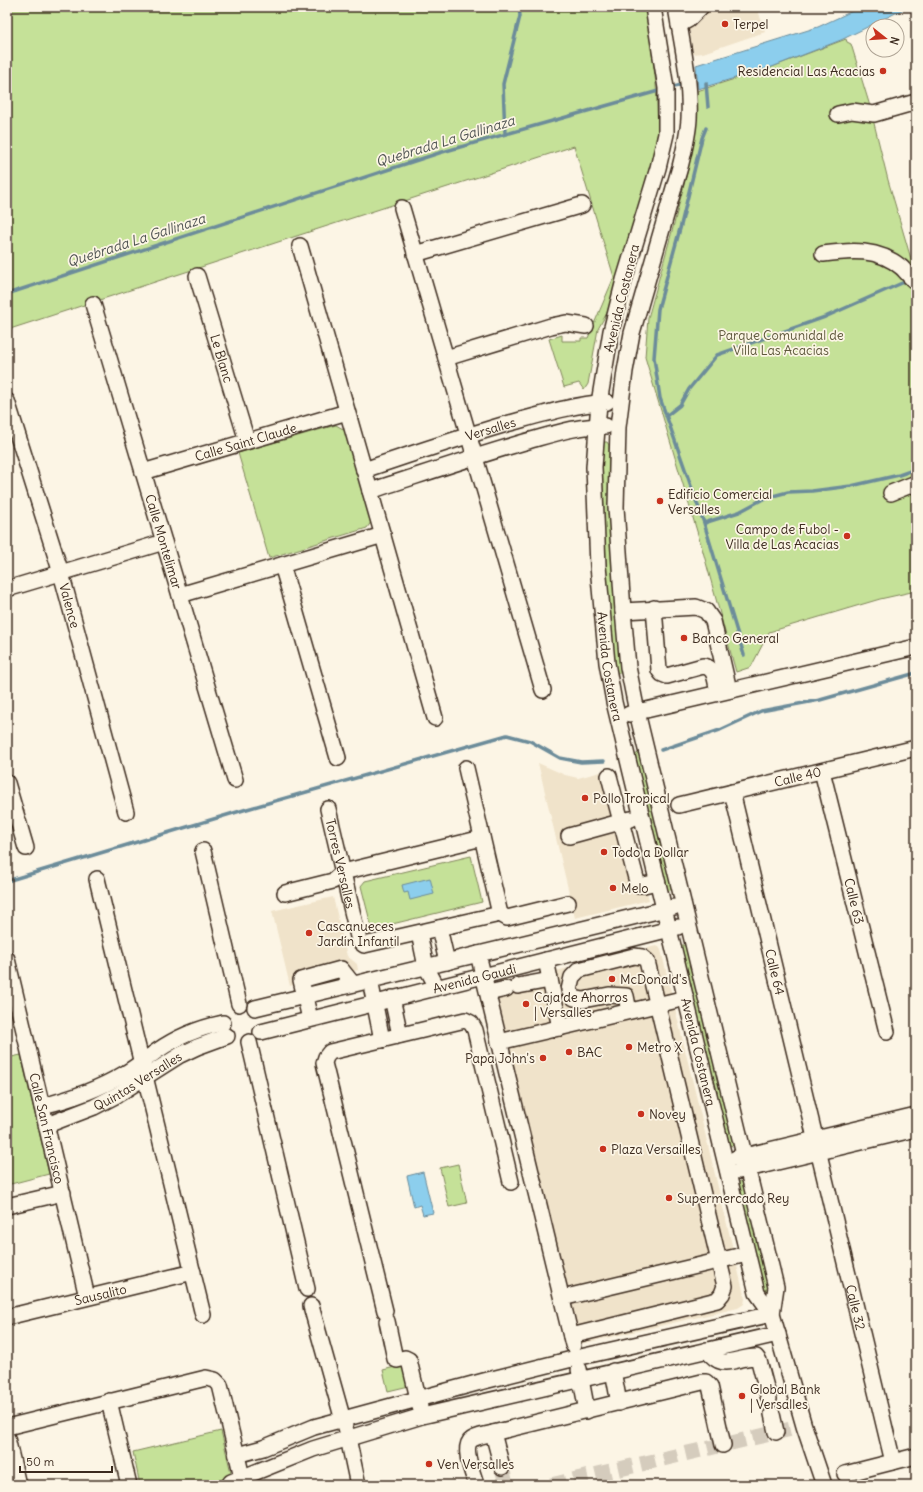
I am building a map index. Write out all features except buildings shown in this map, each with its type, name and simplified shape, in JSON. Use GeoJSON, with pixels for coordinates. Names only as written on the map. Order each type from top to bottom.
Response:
{"type":"FeatureCollection","features":[{"type":"Feature","properties":{"kind":"street","name":"Avenida Costanera"},"geometry":{"type":"LineString","coordinates":[[653,7],[666,88],[666,134],[658,168],[624,280],[611,331],[599,403],[594,467],[598,566],[607,663],[617,717],[757,1293],[772,1314],[804,1426],[824,1485]]}},
{"type":"Feature","properties":{"kind":"street","name":"Avenida Costanera"},"geometry":{"type":"LineString","coordinates":[[676,7],[688,84],[689,109],[687,142],[632,333],[620,401],[616,508],[623,610],[628,667],[638,712],[776,1287],[772,1314]]}},
{"type":"Feature","properties":{"kind":"street"},"geometry":{"type":"LineString","coordinates":[[678,25],[688,20],[701,7]]}},
{"type":"Feature","properties":{"kind":"street"},"geometry":{"type":"LineString","coordinates":[[838,114],[852,111],[874,114],[916,102]]}},
{"type":"Feature","properties":{"kind":"street"},"geometry":{"type":"LineString","coordinates":[[415,254],[582,205]]}},
{"type":"Feature","properties":{"kind":"street"},"geometry":{"type":"LineString","coordinates":[[402,208],[544,690]]}},
{"type":"Feature","properties":{"kind":"street"},"geometry":{"type":"LineString","coordinates":[[300,246],[435,718]]}},
{"type":"Feature","properties":{"kind":"street"},"geometry":{"type":"LineString","coordinates":[[824,254],[843,251],[875,252],[900,266],[916,282]]}},
{"type":"Feature","properties":{"kind":"street","name":"Le Blanc"},"geometry":{"type":"LineString","coordinates":[[197,276],[247,441]]}},
{"type":"Feature","properties":{"kind":"street","name":"Calle Montelimar"},"geometry":{"type":"LineString","coordinates":[[93,304],[235,780]]}},
{"type":"Feature","properties":{"kind":"street"},"geometry":{"type":"LineString","coordinates":[[446,358],[551,326],[566,323],[586,326]]}},
{"type":"Feature","properties":{"kind":"street","name":"Valence"},"geometry":{"type":"LineString","coordinates":[[7,401],[61,573],[126,812]]}},
{"type":"Feature","properties":{"kind":"street","name":"Versalles"},"geometry":{"type":"LineString","coordinates":[[364,470],[468,435],[553,411],[620,401]]}},
{"type":"Feature","properties":{"kind":"street"},"geometry":{"type":"LineString","coordinates":[[553,411],[557,433]]}},
{"type":"Feature","properties":{"kind":"street","name":"Calle Saint Claude"},"geometry":{"type":"LineString","coordinates":[[143,472],[347,412]]}},
{"type":"Feature","properties":{"kind":"street","name":"Versalles"},"geometry":{"type":"LineString","coordinates":[[370,491],[474,456],[557,433],[597,426],[618,426]]}},
{"type":"Feature","properties":{"kind":"street"},"geometry":{"type":"LineString","coordinates":[[891,494],[916,483]]}},
{"type":"Feature","properties":{"kind":"street"},"geometry":{"type":"LineString","coordinates":[[180,595],[383,535]]}},
{"type":"Feature","properties":{"kind":"street"},"geometry":{"type":"LineString","coordinates":[[7,590],[164,542]]}},
{"type":"Feature","properties":{"kind":"street"},"geometry":{"type":"LineString","coordinates":[[282,565],[338,758]]}},
{"type":"Feature","properties":{"kind":"street"},"geometry":{"type":"LineString","coordinates":[[623,610],[696,607],[706,611],[713,621],[724,691]]}},
{"type":"Feature","properties":{"kind":"street"},"geometry":{"type":"LineString","coordinates":[[654,608],[659,670],[662,674],[667,676],[703,666],[709,666],[724,691]]}},
{"type":"Feature","properties":{"kind":"street"},"geometry":{"type":"LineString","coordinates":[[617,717],[916,647]]}},
{"type":"Feature","properties":{"kind":"street","name":"Calle 40"},"geometry":{"type":"LineString","coordinates":[[679,805],[916,748]]}},
{"type":"Feature","properties":{"kind":"street"},"geometry":{"type":"LineString","coordinates":[[466,768],[500,914]]}},
{"type":"Feature","properties":{"kind":"street","name":"Calle 63"},"geometry":{"type":"LineString","coordinates":[[822,771],[887,1032]]}},
{"type":"Feature","properties":{"kind":"street"},"geometry":{"type":"LineString","coordinates":[[609,776],[637,882],[639,885],[657,882]]}},
{"type":"Feature","properties":{"kind":"street"},"geometry":{"type":"LineString","coordinates":[[7,783],[26,848]]}},
{"type":"Feature","properties":{"kind":"street","name":"Calle 64"},"geometry":{"type":"LineString","coordinates":[[732,792],[816,1146]]}},
{"type":"Feature","properties":{"kind":"street","name":"Torres Versalles"},"geometry":{"type":"LineString","coordinates":[[328,809],[359,941],[364,945],[420,933]]}},
{"type":"Feature","properties":{"kind":"street"},"geometry":{"type":"LineString","coordinates":[[568,836],[641,816]]}},
{"type":"Feature","properties":{"kind":"street"},"geometry":{"type":"LineString","coordinates":[[285,893],[333,881],[343,872],[482,838]]}},
{"type":"Feature","properties":{"kind":"street"},"geometry":{"type":"LineString","coordinates":[[203,851],[238,1004]]}},
{"type":"Feature","properties":{"kind":"street"},"geometry":{"type":"LineString","coordinates":[[97,879],[203,1315]]}},
{"type":"Feature","properties":{"kind":"street"},"geometry":{"type":"LineString","coordinates":[[437,987],[426,967],[420,933],[500,914],[507,918],[568,903]]}},
{"type":"Feature","properties":{"kind":"street","name":"Avenida Gaudi"},"geometry":{"type":"LineString","coordinates":[[258,1011],[304,996],[685,905]]}},
{"type":"Feature","properties":{"kind":"street","name":"Avenida Gaudi"},"geometry":{"type":"LineString","coordinates":[[261,1032],[689,924]]}},
{"type":"Feature","properties":{"kind":"street"},"geometry":{"type":"LineString","coordinates":[[442,928],[450,961]]}},
{"type":"Feature","properties":{"kind":"street"},"geometry":{"type":"LineString","coordinates":[[478,954],[562,1298],[581,1378],[587,1411]]}},
{"type":"Feature","properties":{"kind":"street"},"geometry":{"type":"LineString","coordinates":[[571,1336],[717,1300],[722,1294],[724,1286],[647,961],[642,956],[634,956],[579,970],[572,977],[569,990],[574,998],[582,1000],[609,995],[626,996],[629,1011]]}},
{"type":"Feature","properties":{"kind":"street","name":"Calle San Francisco"},"geometry":{"type":"LineString","coordinates":[[7,959],[88,1297]]}},
{"type":"Feature","properties":{"kind":"street"},"geometry":{"type":"LineString","coordinates":[[546,960],[560,1028]]}},
{"type":"Feature","properties":{"kind":"street"},"geometry":{"type":"LineString","coordinates":[[370,980],[374,1003],[370,1016],[378,1040]]}},
{"type":"Feature","properties":{"kind":"street"},"geometry":{"type":"LineString","coordinates":[[488,993],[550,980]]}},
{"type":"Feature","properties":{"kind":"street"},"geometry":{"type":"LineString","coordinates":[[304,996],[310,1019]]}},
{"type":"Feature","properties":{"kind":"street"},"geometry":{"type":"LineString","coordinates":[[392,998],[400,1035]]}},
{"type":"Feature","properties":{"kind":"street"},"geometry":{"type":"LineString","coordinates":[[499,1042],[686,998]]}},
{"type":"Feature","properties":{"kind":"street"},"geometry":{"type":"LineString","coordinates":[[238,1004],[250,1005],[258,1011],[262,1020],[261,1032],[256,1039],[249,1042],[237,1042],[225,1029],[226,1013],[238,1004]]}},
{"type":"Feature","properties":{"kind":"street"},"geometry":{"type":"LineString","coordinates":[[422,1416],[409,1360],[406,1358],[397,1360],[395,1358],[324,1062],[326,1057],[330,1052],[378,1040],[465,1020],[471,1023],[476,1030],[511,1182]]}},
{"type":"Feature","properties":{"kind":"street","name":"Quintas Versalles"},"geometry":{"type":"LineString","coordinates":[[42,1106],[89,1092],[180,1055],[225,1029]]}},
{"type":"Feature","properties":{"kind":"street"},"geometry":{"type":"LineString","coordinates":[[249,1042],[307,1289]]}},
{"type":"Feature","properties":{"kind":"street","name":"Quintas Versalles"},"geometry":{"type":"LineString","coordinates":[[47,1125],[94,1107],[117,1095],[143,1070]]}},
{"type":"Feature","properties":{"kind":"street"},"geometry":{"type":"LineString","coordinates":[[727,1167],[816,1146],[916,1115]]}},
{"type":"Feature","properties":{"kind":"street"},"geometry":{"type":"LineString","coordinates":[[816,1146],[916,1129]]}},
{"type":"Feature","properties":{"kind":"street","name":"Calle 32"},"geometry":{"type":"LineString","coordinates":[[816,1146],[893,1462]]}},
{"type":"Feature","properties":{"kind":"street"},"geometry":{"type":"LineString","coordinates":[[7,1206],[63,1193]]}},
{"type":"Feature","properties":{"kind":"street"},"geometry":{"type":"LineString","coordinates":[[562,1298],[747,1254]]}},
{"type":"Feature","properties":{"kind":"street","name":"Sausalito"},"geometry":{"type":"LineString","coordinates":[[7,1317],[193,1272]]}},
{"type":"Feature","properties":{"kind":"street"},"geometry":{"type":"LineString","coordinates":[[311,1306],[348,1438],[358,1485]]}},
{"type":"Feature","properties":{"kind":"street"},"geometry":{"type":"LineString","coordinates":[[237,1455],[263,1448],[341,1416],[401,1403],[576,1358],[772,1314]]}},
{"type":"Feature","properties":{"kind":"street"},"geometry":{"type":"LineString","coordinates":[[229,1485],[231,1482],[243,1481],[306,1452],[422,1416],[581,1378],[778,1334]]}},
{"type":"Feature","properties":{"kind":"street"},"geometry":{"type":"LineString","coordinates":[[707,1350],[714,1359],[722,1363],[756,1357],[759,1361],[776,1432]]}},
{"type":"Feature","properties":{"kind":"street"},"geometry":{"type":"LineString","coordinates":[[613,1371],[620,1402]]}},
{"type":"Feature","properties":{"kind":"street"},"geometry":{"type":"LineString","coordinates":[[7,1427],[206,1378],[215,1380],[220,1385],[243,1481]]}},
{"type":"Feature","properties":{"kind":"street"},"geometry":{"type":"LineString","coordinates":[[484,1381],[489,1400]]}},
{"type":"Feature","properties":{"kind":"street"},"geometry":{"type":"LineString","coordinates":[[476,1484],[468,1454],[470,1441],[477,1437],[702,1382],[706,1382],[710,1386],[722,1445]]}},
{"type":"Feature","properties":{"kind":"street"},"geometry":{"type":"LineString","coordinates":[[110,1401],[129,1485]]}},
{"type":"Feature","properties":{"kind":"street"},"geometry":{"type":"LineString","coordinates":[[493,1433],[502,1467]]}},
{"type":"Feature","properties":{"kind":"street"},"geometry":{"type":"LineString","coordinates":[[7,1438],[18,1485]]}},
{"type":"Feature","properties":{"kind":"street"},"geometry":{"type":"LineString","coordinates":[[845,1474],[916,1456]]}},
{"type":"Feature","properties":{"kind":"shaded area","name":"Terpel"},"geometry":{"type":"Polygon","coordinates":[[[685,7],[757,7],[765,32],[703,53],[693,54],[685,7]]]}},
{"type":"Feature","properties":{"kind":"shaded area"},"geometry":{"type":"Polygon","coordinates":[[[538,763],[565,775],[578,778],[612,769],[623,813],[632,827],[649,900],[575,918],[538,763]]]}},
{"type":"Feature","properties":{"kind":"shaded area","name":"Cascanueces Jardín Infantil"},"geometry":{"type":"Polygon","coordinates":[[[333,897],[347,956],[357,964],[358,970],[290,986],[272,911],[333,897]]]}},
{"type":"Feature","properties":{"kind":"shaded area"},"geometry":{"type":"Polygon","coordinates":[[[656,946],[661,950],[745,1299],[744,1304],[738,1308],[567,1347],[480,990],[656,946]]]}},
{"type":"Feature","properties":{"kind":"green space"},"geometry":{"type":"Polygon","coordinates":[[[7,7],[646,7],[656,84],[658,131],[655,149],[608,311],[598,329],[588,384],[584,390],[579,383],[564,387],[549,339],[562,335],[562,341],[581,341],[581,338],[588,338],[614,277],[574,146],[7,330],[7,7]]]}},
{"type":"Feature","properties":{"kind":"green space","name":"Parque Comunidal de Villa Las Acacias"},"geometry":{"type":"Polygon","coordinates":[[[846,39],[847,42],[851,44],[869,103],[888,180],[916,276],[916,591],[880,599],[769,632],[751,667],[736,672],[702,548],[645,357],[648,318],[692,153],[696,129],[694,92],[772,67],[846,39]]]}},
{"type":"Feature","properties":{"kind":"green space"},"geometry":{"type":"Polygon","coordinates":[[[336,425],[345,432],[371,522],[367,528],[269,558],[238,453],[336,425]]]}},
{"type":"Feature","properties":{"kind":"green space"},"geometry":{"type":"Polygon","coordinates":[[[604,442],[607,442],[609,445],[611,529],[623,670],[621,673],[616,671],[610,615],[603,502],[602,446],[604,442]]]}},
{"type":"Feature","properties":{"kind":"green space"},"geometry":{"type":"Polygon","coordinates":[[[638,753],[641,754],[673,888],[669,891],[667,890],[634,756],[638,753]]]}},
{"type":"Feature","properties":{"kind":"green space"},"geometry":{"type":"Polygon","coordinates":[[[471,856],[482,902],[372,929],[361,886],[365,881],[471,856]]]}},
{"type":"Feature","properties":{"kind":"green space"},"geometry":{"type":"Polygon","coordinates":[[[682,945],[688,947],[735,1143],[732,1146],[728,1144],[680,948],[682,945]]]}},
{"type":"Feature","properties":{"kind":"green space"},"geometry":{"type":"Polygon","coordinates":[[[21,1055],[49,1174],[7,1185],[7,1058],[21,1055]]]}},
{"type":"Feature","properties":{"kind":"green space"},"geometry":{"type":"Polygon","coordinates":[[[458,1164],[467,1203],[449,1207],[440,1168],[458,1164]]]}},
{"type":"Feature","properties":{"kind":"green space"},"geometry":{"type":"Polygon","coordinates":[[[741,1181],[744,1183],[772,1292],[766,1296],[764,1294],[738,1184],[738,1182],[741,1181]]]}},
{"type":"Feature","properties":{"kind":"green space"},"geometry":{"type":"Polygon","coordinates":[[[403,1366],[409,1386],[388,1391],[383,1370],[403,1366]]]}},
{"type":"Feature","properties":{"kind":"green space"},"geometry":{"type":"Polygon","coordinates":[[[221,1431],[234,1485],[140,1485],[133,1452],[221,1431]]]}},
{"type":"Feature","properties":{"kind":"water"},"geometry":{"type":"Polygon","coordinates":[[[861,7],[908,7],[886,18],[865,18],[865,28],[841,40],[772,67],[698,89],[696,65],[818,27],[861,7]]]}},
{"type":"Feature","properties":{"kind":"water"},"geometry":{"type":"Polygon","coordinates":[[[430,878],[434,894],[410,900],[408,892],[404,893],[402,885],[430,878]]]}},
{"type":"Feature","properties":{"kind":"water"},"geometry":{"type":"Polygon","coordinates":[[[423,1172],[433,1213],[423,1215],[420,1205],[414,1207],[407,1176],[423,1172]]]}},
{"type":"Feature","properties":{"kind":"waterway"},"geometry":{"type":"LineString","coordinates":[[505,134],[503,84],[520,16],[519,7]]}},
{"type":"Feature","properties":{"kind":"waterway"},"geometry":{"type":"LineString","coordinates":[[706,83],[708,107]]}},
{"type":"Feature","properties":{"kind":"waterway","name":"Quebrada La Gallinaza"},"geometry":{"type":"LineString","coordinates":[[670,88],[685,84]]}},
{"type":"Feature","properties":{"kind":"waterway","name":"Quebrada La Gallinaza"},"geometry":{"type":"LineString","coordinates":[[7,294],[439,153],[662,90]]}},
{"type":"Feature","properties":{"kind":"waterway"},"geometry":{"type":"LineString","coordinates":[[706,128],[702,138],[681,225],[658,309],[654,358],[660,398],[704,523],[744,655]]}},
{"type":"Feature","properties":{"kind":"waterway"},"geometry":{"type":"LineString","coordinates":[[666,416],[680,405],[689,389],[717,355],[825,317],[902,283]]}},
{"type":"Feature","properties":{"kind":"waterway"},"geometry":{"type":"LineString","coordinates":[[704,523],[739,512],[765,498],[788,492],[812,491],[851,486],[899,475],[916,469]]}},
{"type":"Feature","properties":{"kind":"waterway"},"geometry":{"type":"LineString","coordinates":[[661,750],[720,730],[761,711],[820,700],[916,673]]}},
{"type":"Feature","properties":{"kind":"waterway"},"geometry":{"type":"LineString","coordinates":[[7,881],[247,809],[507,735],[530,741],[560,758],[581,762],[604,761]]}},
{"type":"Feature","properties":{"kind":"tunnel"},"geometry":{"type":"LineString","coordinates":[[551,1485],[804,1426]]}},
{"type":"Feature","properties":{"kind":"tunnel"},"geometry":{"type":"LineString","coordinates":[[502,1467],[506,1485]]}},
{"type":"Feature","properties":{"kind":"place","name":"Terpel"},"geometry":{"type":"Point","coordinates":[725,24]}},
{"type":"Feature","properties":{"kind":"place","name":"Residencial Las Acacias"},"geometry":{"type":"Point","coordinates":[883,71]}},
{"type":"Feature","properties":{"kind":"place","name":"Edificio Comercial Versalles"},"geometry":{"type":"Point","coordinates":[660,501]}},
{"type":"Feature","properties":{"kind":"place","name":"Campo de Fubol - Villa de Las Acacias"},"geometry":{"type":"Point","coordinates":[847,536]}},
{"type":"Feature","properties":{"kind":"place","name":"Banco General"},"geometry":{"type":"Point","coordinates":[684,638]}},
{"type":"Feature","properties":{"kind":"place","name":"Pollo Tropical"},"geometry":{"type":"Point","coordinates":[585,798]}},
{"type":"Feature","properties":{"kind":"place","name":"Todo a Dollar"},"geometry":{"type":"Point","coordinates":[604,852]}},
{"type":"Feature","properties":{"kind":"place","name":"Melo"},"geometry":{"type":"Point","coordinates":[613,888]}},
{"type":"Feature","properties":{"kind":"place","name":"Cascanueces Jardín Infantil"},"geometry":{"type":"Point","coordinates":[309,933]}},
{"type":"Feature","properties":{"kind":"place","name":"McDonald's"},"geometry":{"type":"Point","coordinates":[612,979]}},
{"type":"Feature","properties":{"kind":"place","name":"Caja de Ahorros | Versalles"},"geometry":{"type":"Point","coordinates":[526,1004]}},
{"type":"Feature","properties":{"kind":"place","name":"Metro X"},"geometry":{"type":"Point","coordinates":[629,1047]}},
{"type":"Feature","properties":{"kind":"place","name":"BAC"},"geometry":{"type":"Point","coordinates":[569,1052]}},
{"type":"Feature","properties":{"kind":"place","name":"Papa John's"},"geometry":{"type":"Point","coordinates":[543,1058]}},
{"type":"Feature","properties":{"kind":"place","name":"Novey"},"geometry":{"type":"Point","coordinates":[641,1114]}},
{"type":"Feature","properties":{"kind":"place","name":"Plaza Versailles"},"geometry":{"type":"Point","coordinates":[603,1149]}},
{"type":"Feature","properties":{"kind":"place","name":"Supermercado Rey"},"geometry":{"type":"Point","coordinates":[669,1198]}},
{"type":"Feature","properties":{"kind":"place","name":"Global Bank | Versalles"},"geometry":{"type":"Point","coordinates":[742,1396]}},
{"type":"Feature","properties":{"kind":"place","name":"Ven Versalles"},"geometry":{"type":"Point","coordinates":[429,1464]}}]}
